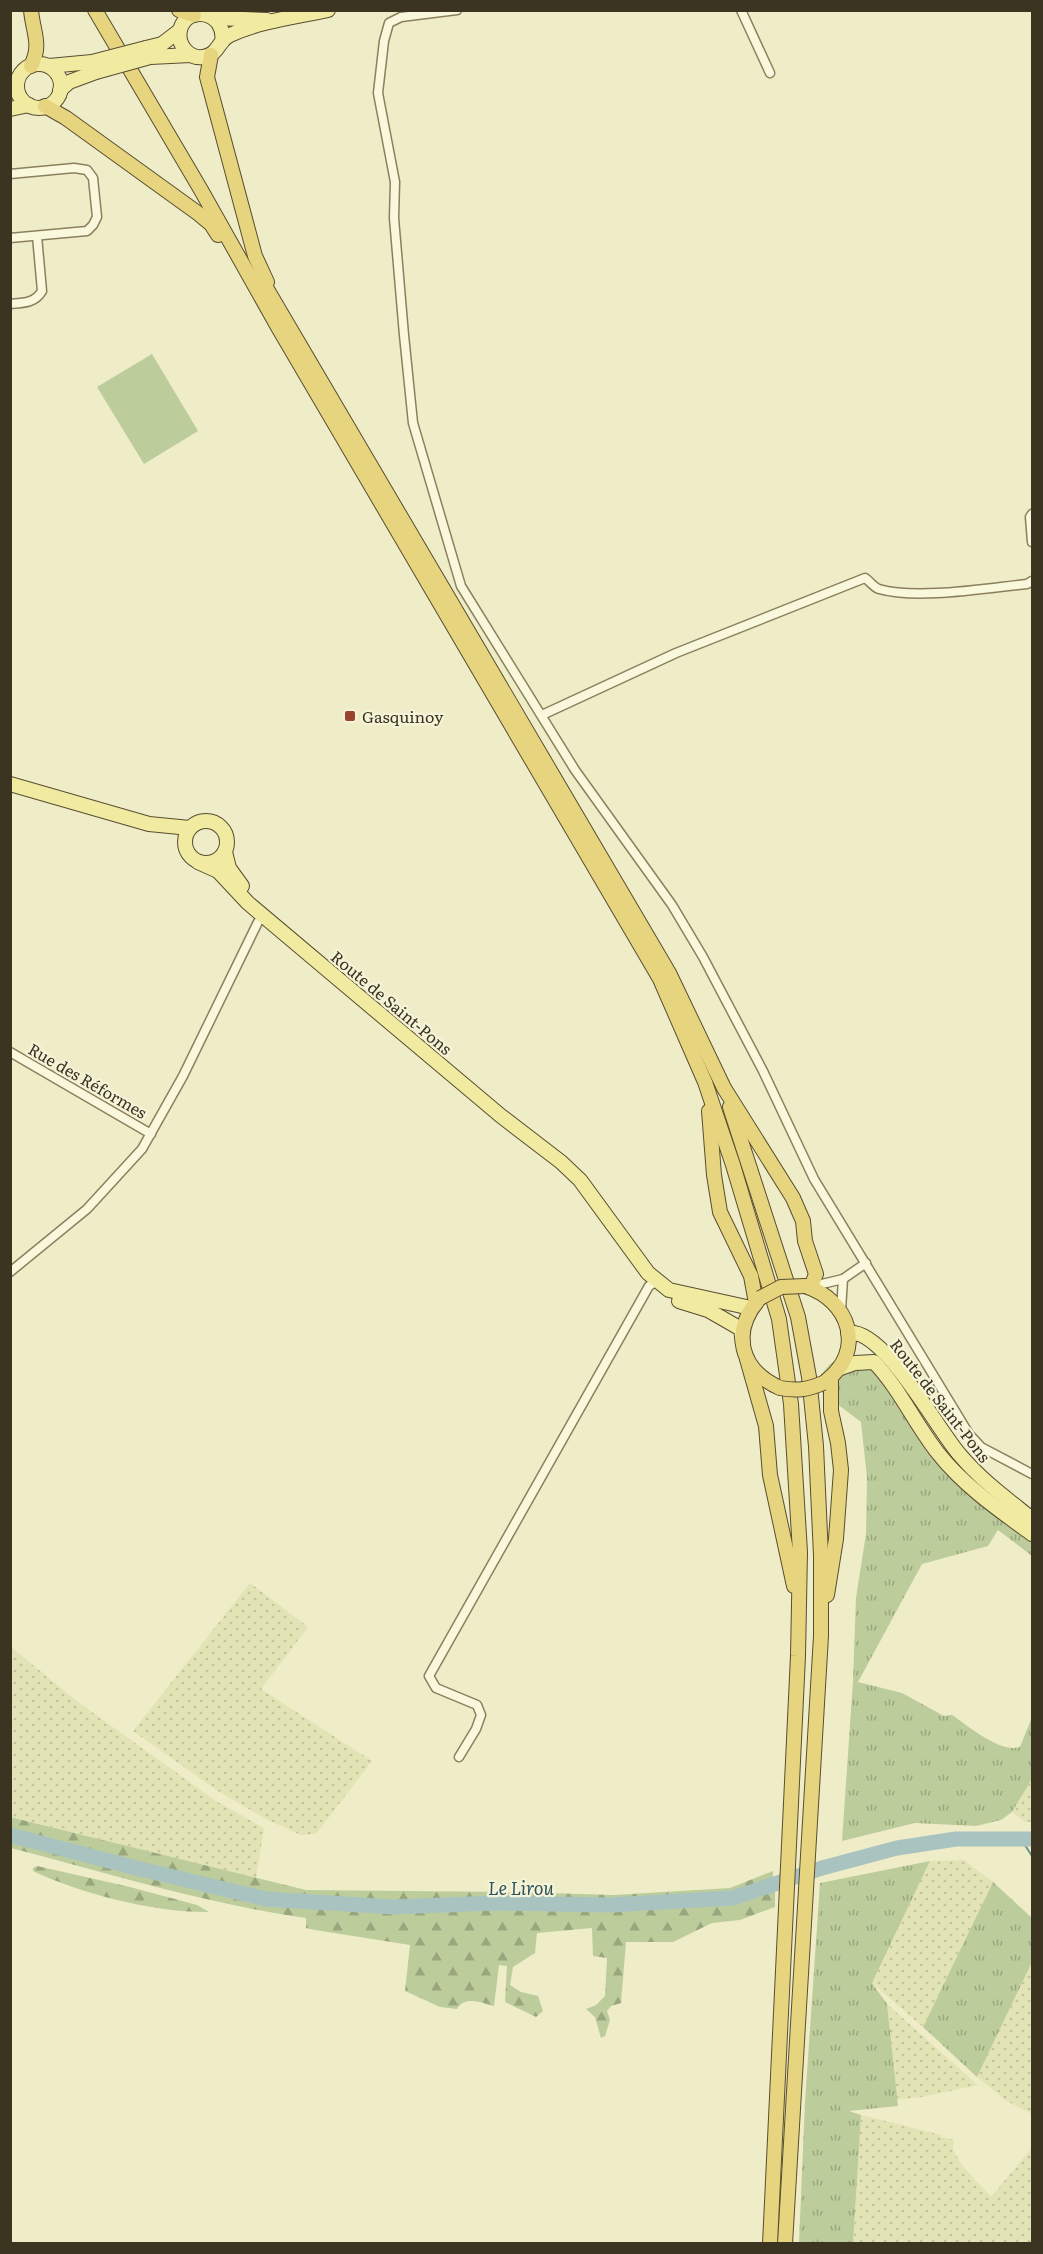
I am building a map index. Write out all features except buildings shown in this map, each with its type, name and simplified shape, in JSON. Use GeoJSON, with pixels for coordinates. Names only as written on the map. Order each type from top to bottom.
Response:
{"type":"FeatureCollection","features":[{"type":"Feature","properties":{"kind":"highway"},"geometry":{"type":"LineString","coordinates":[[31,10],[38,44],[31,66]]}},
{"type":"Feature","properties":{"kind":"highway"},"geometry":{"type":"LineString","coordinates":[[95,10],[660,979],[705,1082],[733,1165],[781,1328],[789,1378],[800,1552],[798,1656],[770,2244]]}},
{"type":"Feature","properties":{"kind":"highway"},"geometry":{"type":"LineString","coordinates":[[102,10],[669,973],[724,1088],[793,1198],[800,1213],[816,1274],[812,1288]]}},
{"type":"Feature","properties":{"kind":"highway"},"geometry":{"type":"LineString","coordinates":[[179,10],[194,15]]}},
{"type":"Feature","properties":{"kind":"highway"},"geometry":{"type":"LineString","coordinates":[[211,55],[207,77],[255,256],[277,306]]}},
{"type":"Feature","properties":{"kind":"highway"},"geometry":{"type":"LineString","coordinates":[[45,106],[66,118],[211,224],[278,327]]}},
{"type":"Feature","properties":{"kind":"highway"},"geometry":{"type":"LineString","coordinates":[[705,1082],[720,1212],[751,1276],[756,1303]]}},
{"type":"Feature","properties":{"kind":"highway"},"geometry":{"type":"LineString","coordinates":[[724,1088],[798,1317],[809,1377],[817,1468],[821,1556],[821,1636],[785,2244]]}},
{"type":"Feature","properties":{"kind":"highway"},"geometry":{"type":"LineString","coordinates":[[747,1359],[755,1372],[766,1382],[794,1391],[809,1389],[831,1376],[845,1358],[848,1333],[841,1310],[831,1298],[812,1288],[782,1287],[756,1303],[744,1326],[743,1345],[766,1426],[770,1475],[796,1595],[798,1656]]}},
{"type":"Feature","properties":{"kind":"highway"},"geometry":{"type":"LineString","coordinates":[[821,1636],[836,1539],[840,1470],[838,1443],[831,1411],[831,1376]]}},
{"type":"Feature","properties":{"kind":"main road"},"geometry":{"type":"LineString","coordinates":[[148,52],[197,57],[211,55],[216,52],[226,36],[233,33],[277,20],[328,10]]}},
{"type":"Feature","properties":{"kind":"main road"},"geometry":{"type":"LineString","coordinates":[[10,109],[29,105],[45,106],[55,100],[60,90],[69,82],[94,67],[148,52],[162,44],[179,31],[184,21],[194,15],[277,20]]}},
{"type":"Feature","properties":{"kind":"main road"},"geometry":{"type":"LineString","coordinates":[[215,18],[222,29],[222,42]]}},
{"type":"Feature","properties":{"kind":"main road"},"geometry":{"type":"LineString","coordinates":[[179,31],[181,45],[191,55]]}},
{"type":"Feature","properties":{"kind":"main road"},"geometry":{"type":"LineString","coordinates":[[29,105],[19,95],[14,85],[20,75],[31,66],[43,64],[94,67]]}},
{"type":"Feature","properties":{"kind":"main road"},"geometry":{"type":"LineString","coordinates":[[49,66],[58,76],[60,90]]}},
{"type":"Feature","properties":{"kind":"main road"},"geometry":{"type":"LineString","coordinates":[[10,784],[149,824],[190,828]]}},
{"type":"Feature","properties":{"kind":"main road"},"geometry":{"type":"LineString","coordinates":[[149,824],[170,835],[184,847],[189,856],[198,862],[213,862],[225,852],[227,838],[220,826],[211,821],[203,821],[190,828],[185,836],[184,847]]}},
{"type":"Feature","properties":{"kind":"main road","name":"Route de Saint-Pons"},"geometry":{"type":"LineString","coordinates":[[225,852],[229,868],[263,914]]}},
{"type":"Feature","properties":{"kind":"main road","name":"Route de Saint-Pons"},"geometry":{"type":"LineString","coordinates":[[198,862],[218,871],[248,903],[501,1116],[561,1162],[580,1180],[663,1294],[708,1310],[741,1329],[743,1345]]}},
{"type":"Feature","properties":{"kind":"main road","name":"Route de Saint-Pons"},"geometry":{"type":"LineString","coordinates":[[653,1283],[669,1290],[756,1303]]}},
{"type":"Feature","properties":{"kind":"main road","name":"Route de Saint-Pons"},"geometry":{"type":"LineString","coordinates":[[848,1333],[854,1332],[866,1337],[889,1355],[960,1455],[987,1482],[1032,1519]]}},
{"type":"Feature","properties":{"kind":"main road","name":"Route de Saint-Pons"},"geometry":{"type":"LineString","coordinates":[[831,1376],[855,1363],[874,1362],[885,1373],[918,1426],[954,1471],[984,1498],[1032,1534]]}},
{"type":"Feature","properties":{"kind":"street"},"geometry":{"type":"LineString","coordinates":[[457,10],[401,17],[389,23],[384,41],[378,93],[395,182],[394,218],[413,423],[461,586],[575,770],[672,905],[703,957],[763,1071],[814,1179],[969,1434],[981,1447],[1032,1474]]}},
{"type":"Feature","properties":{"kind":"street"},"geometry":{"type":"LineString","coordinates":[[741,10],[770,73]]}},
{"type":"Feature","properties":{"kind":"street"},"geometry":{"type":"LineString","coordinates":[[10,174],[74,168],[87,170],[93,178],[97,217],[87,231],[10,238]]}},
{"type":"Feature","properties":{"kind":"street"},"geometry":{"type":"LineString","coordinates":[[10,304],[29,303],[38,298],[42,291],[37,236]]}},
{"type":"Feature","properties":{"kind":"street"},"geometry":{"type":"LineString","coordinates":[[1032,514],[1030,517],[1032,542]]}},
{"type":"Feature","properties":{"kind":"street"},"geometry":{"type":"LineString","coordinates":[[542,715],[676,653],[865,578],[876,588],[899,593],[976,589],[1027,584],[1032,580]]}},
{"type":"Feature","properties":{"kind":"street"},"geometry":{"type":"LineString","coordinates":[[10,1272],[87,1209],[142,1149],[183,1076],[263,914]]}},
{"type":"Feature","properties":{"kind":"street","name":"Rue des Réformes"},"geometry":{"type":"LineString","coordinates":[[10,1052],[151,1134]]}},
{"type":"Feature","properties":{"kind":"street"},"geometry":{"type":"LineString","coordinates":[[812,1288],[843,1279],[866,1263]]}},
{"type":"Feature","properties":{"kind":"street"},"geometry":{"type":"LineString","coordinates":[[841,1310],[843,1279]]}},
{"type":"Feature","properties":{"kind":"street"},"geometry":{"type":"LineString","coordinates":[[459,1757],[476,1729],[481,1715],[477,1705],[436,1688],[429,1676],[653,1283]]}},
{"type":"Feature","properties":{"kind":"green space"},"geometry":{"type":"Polygon","coordinates":[[[152,354],[198,431],[144,464],[97,387],[152,354]]]}},
{"type":"Feature","properties":{"kind":"green space"},"geometry":{"type":"Polygon","coordinates":[[[846,1356],[858,1357],[873,1366],[918,1430],[1032,1537],[1032,1556],[998,1530],[988,1546],[922,1564],[858,1682],[902,1693],[944,1716],[952,1715],[994,1743],[1012,1748],[1020,1747],[1032,1717],[1032,1779],[1012,1812],[1001,1820],[976,1826],[915,1823],[842,1841],[856,1598],[866,1534],[867,1478],[861,1422],[816,1388],[826,1368],[846,1356]]]}},
{"type":"Feature","properties":{"kind":"green space"},"geometry":{"type":"Polygon","coordinates":[[[250,1583],[308,1627],[261,1689],[372,1761],[316,1834],[301,1835],[266,1819],[218,1791],[133,1731],[250,1583]]]}},
{"type":"Feature","properties":{"kind":"green space"},"geometry":{"type":"Polygon","coordinates":[[[11,1647],[78,1702],[216,1801],[264,1828],[256,1878],[11,1817],[11,1647]]]}},
{"type":"Feature","properties":{"kind":"green space"},"geometry":{"type":"Polygon","coordinates":[[[1032,1779],[1032,1822],[1025,1822],[1012,1812],[1032,1779]]]}},
{"type":"Feature","properties":{"kind":"green space"},"geometry":{"type":"Polygon","coordinates":[[[10,1817],[306,1890],[614,1895],[730,1888],[773,1871],[773,1882],[731,1895],[611,1902],[489,1899],[392,1903],[251,1892],[11,1832],[10,1817]]]}},
{"type":"Feature","properties":{"kind":"green space"},"geometry":{"type":"Polygon","coordinates":[[[10,1838],[251,1898],[305,1904],[395,1910],[624,1909],[733,1901],[775,1888],[775,1907],[740,1920],[712,1923],[673,1942],[626,1942],[621,2003],[611,2006],[607,2011],[610,2020],[605,2036],[601,2038],[595,2017],[586,2009],[596,2005],[605,1996],[607,1958],[593,1956],[592,1928],[537,1933],[535,1953],[513,1967],[510,1985],[521,1992],[538,1996],[543,2011],[536,2017],[505,2002],[507,1966],[499,1965],[494,2006],[469,2001],[464,2002],[457,2009],[440,2007],[405,1991],[410,1945],[306,1928],[306,1918],[231,1905],[11,1848],[10,1838]]]}},
{"type":"Feature","properties":{"kind":"green space"},"geometry":{"type":"Polygon","coordinates":[[[964,1860],[993,1882],[923,2027],[872,1983],[930,1861],[964,1860]]]}},
{"type":"Feature","properties":{"kind":"green space"},"geometry":{"type":"Polygon","coordinates":[[[930,1861],[872,1983],[887,2004],[898,2106],[849,2111],[861,2115],[853,2243],[799,2243],[805,2102],[820,1883],[930,1861]]]}},
{"type":"Feature","properties":{"kind":"green space"},"geometry":{"type":"Polygon","coordinates":[[[37,1866],[130,1887],[197,1905],[209,1912],[166,1909],[119,1901],[73,1887],[33,1871],[33,1868],[37,1866]]]}},
{"type":"Feature","properties":{"kind":"green space"},"geometry":{"type":"Polygon","coordinates":[[[993,1882],[1032,1918],[1032,1962],[977,2077],[923,2027],[993,1882]]]}},
{"type":"Feature","properties":{"kind":"green space"},"geometry":{"type":"Polygon","coordinates":[[[1032,1962],[1032,2114],[1005,2100],[977,2077],[1032,1962]]]}},
{"type":"Feature","properties":{"kind":"green space"},"geometry":{"type":"Polygon","coordinates":[[[887,2004],[978,2085],[896,2100],[887,2004]]]}},
{"type":"Feature","properties":{"kind":"green space"},"geometry":{"type":"Polygon","coordinates":[[[861,2115],[954,2140],[953,2150],[961,2164],[991,2197],[1032,2148],[1032,2243],[853,2244],[861,2115]]]}},
{"type":"Feature","properties":{"kind":"waterway","name":"Le Lirou"},"geometry":{"type":"LineString","coordinates":[[10,1835],[266,1899],[393,1907],[495,1903],[611,1905],[733,1898],[822,1868],[897,1848],[956,1839],[1032,1839]]}},
{"type":"Feature","properties":{"kind":"waterway"},"geometry":{"type":"LineString","coordinates":[[1021,1839],[1032,1856]]}},
{"type":"Feature","properties":{"kind":"place","name":"Gasquinoy"},"geometry":{"type":"Point","coordinates":[350,716]}}]}
